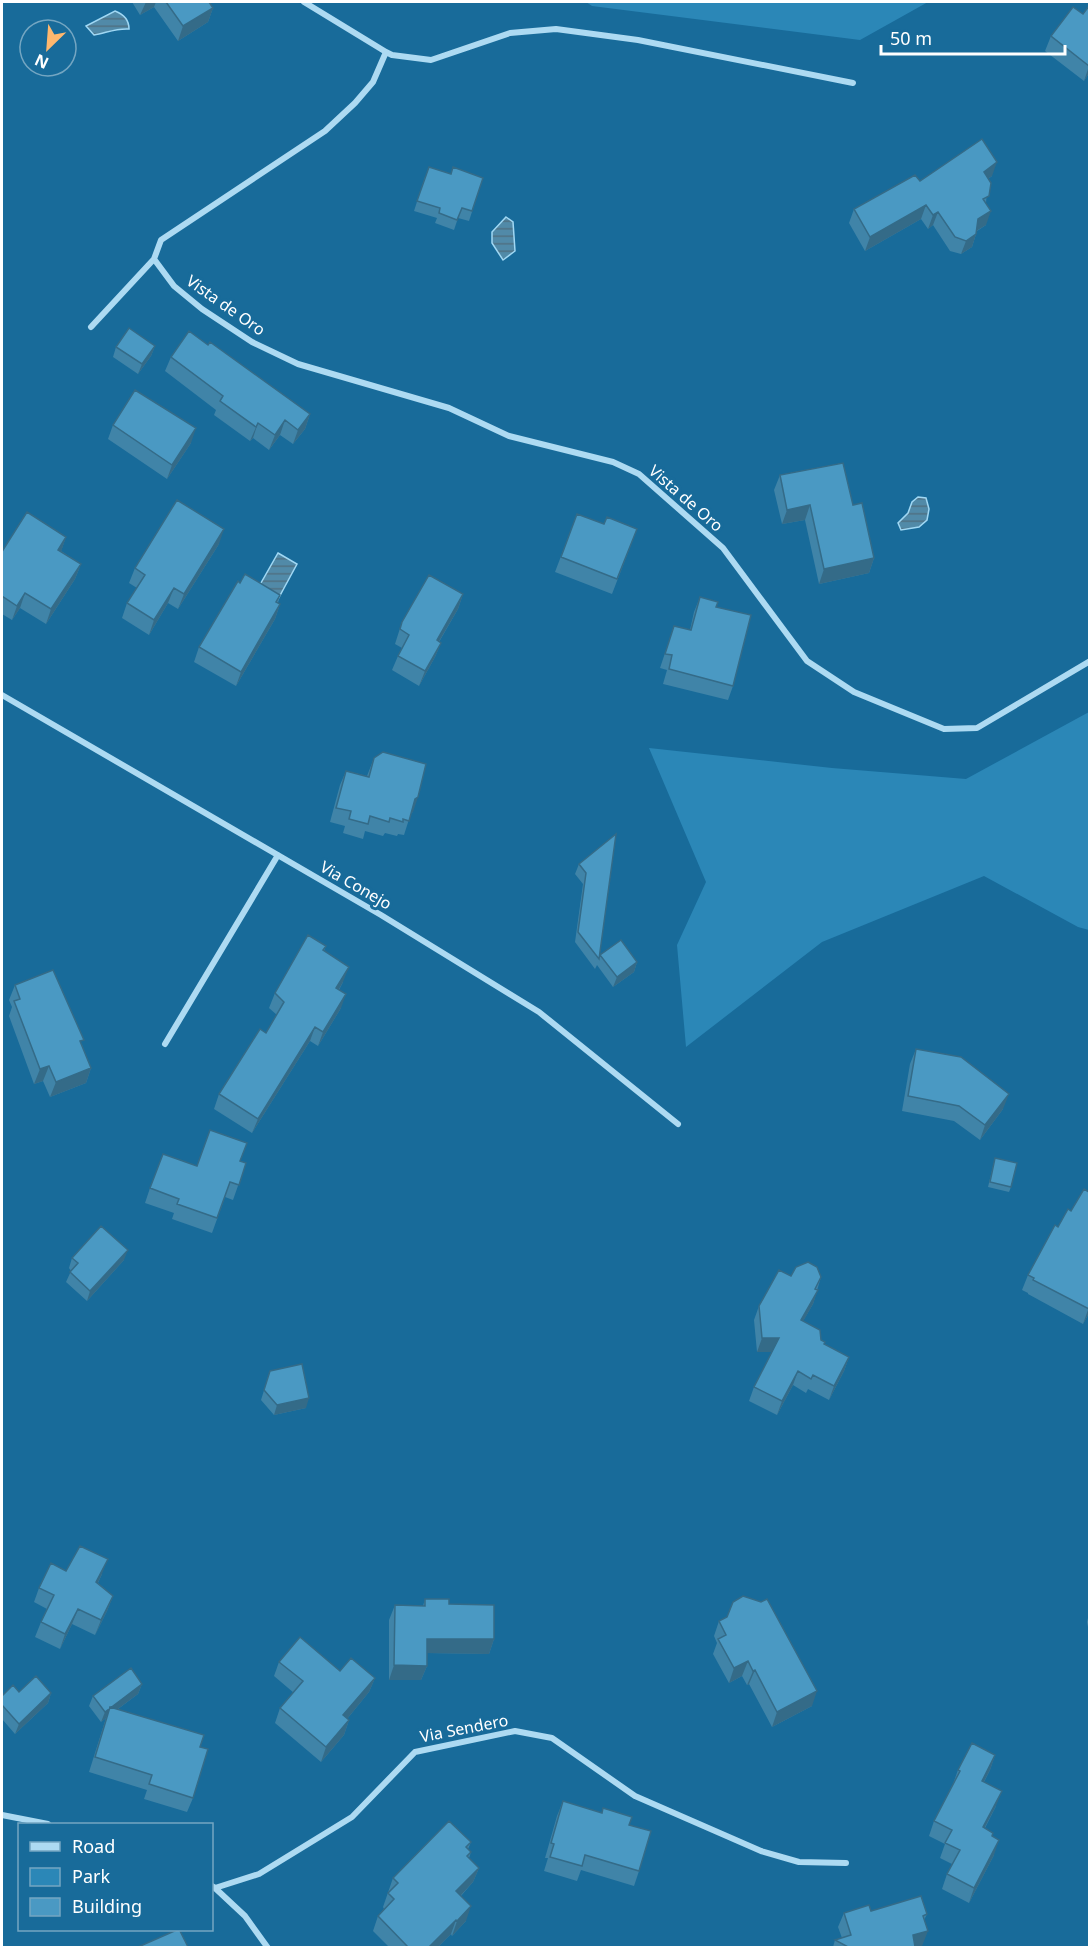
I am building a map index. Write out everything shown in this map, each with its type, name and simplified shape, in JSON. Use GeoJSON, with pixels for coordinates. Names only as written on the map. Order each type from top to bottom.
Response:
{"type":"FeatureCollection","features":[{"type":"Feature","properties":{"kind":"street"},"geometry":{"type":"LineString","coordinates":[[304,2],[392,55],[431,60],[510,33],[556,30],[638,40],[853,83]]}},
{"type":"Feature","properties":{"kind":"street"},"geometry":{"type":"LineString","coordinates":[[91,327],[154,259],[161,240],[325,131],[355,104],[373,81],[386,51]]}},
{"type":"Feature","properties":{"kind":"street","name":"Vista de Oro"},"geometry":{"type":"LineString","coordinates":[[154,259],[174,286],[202,309],[252,342],[298,364],[449,408],[509,436],[613,462],[639,474],[723,548],[807,661],[854,692],[944,729],[976,728],[1089,661]]}},
{"type":"Feature","properties":{"kind":"street","name":"Via Conejo"},"geometry":{"type":"LineString","coordinates":[[2,695],[381,915],[539,1012],[678,1124]]}},
{"type":"Feature","properties":{"kind":"street"},"geometry":{"type":"LineString","coordinates":[[165,1044],[278,855]]}},
{"type":"Feature","properties":{"kind":"street","name":"Via Sendero"},"geometry":{"type":"LineString","coordinates":[[213,1887],[259,1874],[352,1817],[415,1752],[515,1731],[552,1738],[635,1796],[761,1851],[799,1862],[846,1863]]}},
{"type":"Feature","properties":{"kind":"street"},"geometry":{"type":"LineString","coordinates":[[2,1815],[43,1823]]}},
{"type":"Feature","properties":{"kind":"street"},"geometry":{"type":"LineString","coordinates":[[213,1887],[245,1916],[268,1947]]}},
{"type":"Feature","properties":{"kind":"green space"},"geometry":{"type":"Polygon","coordinates":[[[586,2],[928,2],[860,40],[592,6],[586,2]]]}},
{"type":"Feature","properties":{"kind":"green space"},"geometry":{"type":"Polygon","coordinates":[[[1089,712],[1089,930],[1078,927],[984,876],[822,942],[686,1047],[677,945],[706,882],[649,748],[832,768],[966,779],[1089,712]]]}},
{"type":"Feature","properties":{"kind":"shaded area"},"geometry":{"type":"Polygon","coordinates":[[[115,11],[125,17],[129,29],[94,35],[86,26],[115,11]]]}},
{"type":"Feature","properties":{"kind":"shaded area"},"geometry":{"type":"Polygon","coordinates":[[[506,217],[513,222],[515,251],[503,260],[492,243],[492,232],[506,217]]]}},
{"type":"Feature","properties":{"kind":"shaded area"},"geometry":{"type":"Polygon","coordinates":[[[918,497],[926,498],[929,509],[927,520],[919,527],[901,530],[898,523],[908,513],[912,502],[918,497]]]}},
{"type":"Feature","properties":{"kind":"shaded area"},"geometry":{"type":"Polygon","coordinates":[[[278,553],[297,564],[277,601],[257,590],[278,553]]]}},
{"type":"Feature","properties":{"kind":"building"},"geometry":{"type":"Polygon","coordinates":[[[166,2],[209,2],[213,8],[183,26],[166,2]]]}},
{"type":"Feature","properties":{"kind":"building"},"geometry":{"type":"Polygon","coordinates":[[[1089,6],[1089,66],[1051,36],[1073,7],[1083,14],[1089,6]]]}},
{"type":"Feature","properties":{"kind":"building"},"geometry":{"type":"Polygon","coordinates":[[[982,139],[997,162],[984,172],[991,183],[989,196],[983,199],[991,211],[978,219],[976,234],[966,241],[955,237],[938,212],[933,215],[926,205],[870,237],[854,209],[915,175],[920,181],[982,139]]]}},
{"type":"Feature","properties":{"kind":"building"},"geometry":{"type":"Polygon","coordinates":[[[429,167],[451,174],[453,167],[483,178],[472,211],[462,208],[457,220],[439,213],[440,208],[417,201],[429,167]]]}},
{"type":"Feature","properties":{"kind":"building"},"geometry":{"type":"Polygon","coordinates":[[[129,328],[155,346],[142,364],[116,347],[129,328]]]}},
{"type":"Feature","properties":{"kind":"building"},"geometry":{"type":"Polygon","coordinates":[[[189,331],[208,345],[210,342],[310,414],[298,430],[285,420],[275,435],[258,423],[256,427],[220,401],[223,396],[171,357],[189,331]]]}},
{"type":"Feature","properties":{"kind":"building"},"geometry":{"type":"Polygon","coordinates":[[[135,390],[196,428],[172,465],[113,425],[135,390]]]}},
{"type":"Feature","properties":{"kind":"building"},"geometry":{"type":"Polygon","coordinates":[[[843,463],[853,505],[862,503],[874,558],[824,569],[810,505],[787,510],[780,475],[843,463]]]}},
{"type":"Feature","properties":{"kind":"building"},"geometry":{"type":"Polygon","coordinates":[[[177,500],[224,529],[184,594],[174,588],[154,620],[127,603],[145,575],[135,568],[177,500]]]}},
{"type":"Feature","properties":{"kind":"building"},"geometry":{"type":"Polygon","coordinates":[[[27,512],[66,537],[58,550],[81,564],[51,609],[25,593],[17,606],[2,596],[2,549],[27,512]]]}},
{"type":"Feature","properties":{"kind":"building"},"geometry":{"type":"Polygon","coordinates":[[[577,514],[604,524],[607,517],[637,529],[617,579],[561,557],[577,514]]]}},
{"type":"Feature","properties":{"kind":"building"},"geometry":{"type":"Polygon","coordinates":[[[245,574],[280,595],[276,602],[280,604],[241,672],[199,647],[238,581],[240,583],[245,574]]]}},
{"type":"Feature","properties":{"kind":"building"},"geometry":{"type":"Polygon","coordinates":[[[429,575],[463,594],[437,640],[441,643],[425,671],[398,656],[409,635],[400,629],[402,622],[429,575]]]}},
{"type":"Feature","properties":{"kind":"building"},"geometry":{"type":"Polygon","coordinates":[[[700,597],[718,602],[716,607],[751,615],[733,686],[669,669],[672,655],[665,654],[674,626],[691,630],[700,597]]]}},
{"type":"Feature","properties":{"kind":"building"},"geometry":{"type":"Polygon","coordinates":[[[383,752],[426,764],[409,821],[403,819],[403,822],[390,818],[389,822],[370,816],[368,824],[349,819],[351,811],[336,808],[346,771],[369,777],[374,758],[383,752]]]}},
{"type":"Feature","properties":{"kind":"building"},"geometry":{"type":"Polygon","coordinates":[[[616,834],[599,959],[578,932],[586,873],[579,864],[616,834]]]}},
{"type":"Feature","properties":{"kind":"building"},"geometry":{"type":"Polygon","coordinates":[[[308,935],[326,946],[323,950],[349,967],[336,988],[346,994],[323,1032],[315,1027],[258,1119],[219,1094],[260,1029],[266,1033],[284,1002],[275,993],[308,935]]]}},
{"type":"Feature","properties":{"kind":"building"},"geometry":{"type":"Polygon","coordinates":[[[621,940],[637,962],[617,977],[600,955],[621,940]]]}},
{"type":"Feature","properties":{"kind":"building"},"geometry":{"type":"Polygon","coordinates":[[[53,970],[84,1040],[80,1041],[91,1068],[56,1082],[49,1066],[40,1069],[14,1001],[20,999],[15,985],[53,970]]]}},
{"type":"Feature","properties":{"kind":"building"},"geometry":{"type":"Polygon","coordinates":[[[916,1049],[961,1057],[1009,1094],[985,1125],[959,1106],[908,1096],[916,1049]]]}},
{"type":"Feature","properties":{"kind":"building"},"geometry":{"type":"Polygon","coordinates":[[[210,1130],[247,1143],[240,1161],[246,1163],[239,1185],[230,1182],[217,1218],[177,1204],[179,1199],[150,1188],[163,1154],[197,1166],[210,1130]]]}},
{"type":"Feature","properties":{"kind":"building"},"geometry":{"type":"Polygon","coordinates":[[[995,1158],[1017,1163],[1011,1187],[990,1182],[995,1158]]]}},
{"type":"Feature","properties":{"kind":"building"},"geometry":{"type":"Polygon","coordinates":[[[1084,1189],[1089,1192],[1089,1309],[1033,1280],[1034,1278],[1028,1275],[1055,1225],[1058,1227],[1068,1209],[1071,1211],[1084,1189]]]}},
{"type":"Feature","properties":{"kind":"building"},"geometry":{"type":"Polygon","coordinates":[[[101,1226],[128,1250],[90,1291],[70,1272],[78,1263],[72,1258],[101,1226]]]}},
{"type":"Feature","properties":{"kind":"building"},"geometry":{"type":"Polygon","coordinates":[[[808,1262],[817,1267],[821,1277],[815,1289],[818,1290],[801,1320],[820,1330],[824,1344],[849,1357],[834,1386],[813,1375],[811,1379],[798,1371],[782,1401],[754,1387],[779,1338],[762,1338],[759,1306],[779,1270],[791,1276],[796,1267],[808,1262]]]}},
{"type":"Feature","properties":{"kind":"building"},"geometry":{"type":"Polygon","coordinates":[[[302,1364],[309,1398],[277,1405],[264,1390],[270,1371],[302,1364]]]}},
{"type":"Feature","properties":{"kind":"building"},"geometry":{"type":"Polygon","coordinates":[[[80,1546],[108,1559],[96,1582],[113,1596],[101,1620],[78,1609],[65,1634],[41,1622],[54,1595],[39,1588],[51,1563],[66,1571],[80,1546]]]}},
{"type":"Feature","properties":{"kind":"building"},"geometry":{"type":"Polygon","coordinates":[[[743,1596],[761,1602],[767,1599],[817,1691],[777,1712],[748,1661],[734,1668],[718,1639],[726,1635],[719,1621],[727,1617],[733,1602],[743,1596]]]}},
{"type":"Feature","properties":{"kind":"building"},"geometry":{"type":"Polygon","coordinates":[[[425,1599],[449,1599],[449,1604],[494,1605],[494,1639],[427,1639],[427,1666],[394,1665],[395,1605],[425,1606],[425,1599]]]}},
{"type":"Feature","properties":{"kind":"building"},"geometry":{"type":"Polygon","coordinates":[[[300,1637],[340,1671],[351,1658],[375,1678],[343,1715],[349,1720],[326,1747],[280,1708],[303,1681],[279,1662],[300,1637]]]}},
{"type":"Feature","properties":{"kind":"building"},"geometry":{"type":"Polygon","coordinates":[[[131,1668],[142,1684],[105,1712],[93,1696],[131,1668]]]}},
{"type":"Feature","properties":{"kind":"building"},"geometry":{"type":"Polygon","coordinates":[[[36,1676],[51,1693],[19,1724],[2,1705],[2,1696],[13,1685],[19,1692],[36,1676]]]}},
{"type":"Feature","properties":{"kind":"building"},"geometry":{"type":"Polygon","coordinates":[[[110,1707],[204,1735],[200,1747],[208,1749],[193,1798],[149,1784],[152,1775],[95,1757],[110,1707]]]}},
{"type":"Feature","properties":{"kind":"building"},"geometry":{"type":"Polygon","coordinates":[[[972,1743],[995,1755],[982,1781],[1002,1791],[983,1827],[999,1840],[974,1888],[947,1874],[960,1850],[945,1843],[952,1830],[934,1821],[972,1743]]]}},
{"type":"Feature","properties":{"kind":"building"},"geometry":{"type":"Polygon","coordinates":[[[563,1801],[602,1813],[603,1808],[632,1817],[629,1825],[651,1831],[639,1871],[585,1855],[582,1866],[550,1857],[554,1844],[551,1843],[563,1801]]]}},
{"type":"Feature","properties":{"kind":"building"},"geometry":{"type":"Polygon","coordinates":[[[449,1821],[471,1842],[466,1847],[471,1852],[467,1856],[479,1868],[456,1891],[471,1906],[429,1947],[408,1947],[378,1916],[394,1899],[388,1893],[398,1883],[393,1878],[449,1821]]]}},
{"type":"Feature","properties":{"kind":"building"},"geometry":{"type":"Polygon","coordinates":[[[921,1896],[927,1914],[923,1916],[928,1931],[913,1935],[915,1947],[848,1947],[835,1940],[851,1935],[844,1913],[869,1905],[871,1911],[921,1896]]]}},
{"type":"Feature","properties":{"kind":"building"},"geometry":{"type":"Polygon","coordinates":[[[174,1931],[180,1931],[188,1947],[138,1947],[174,1931]]]}}]}
